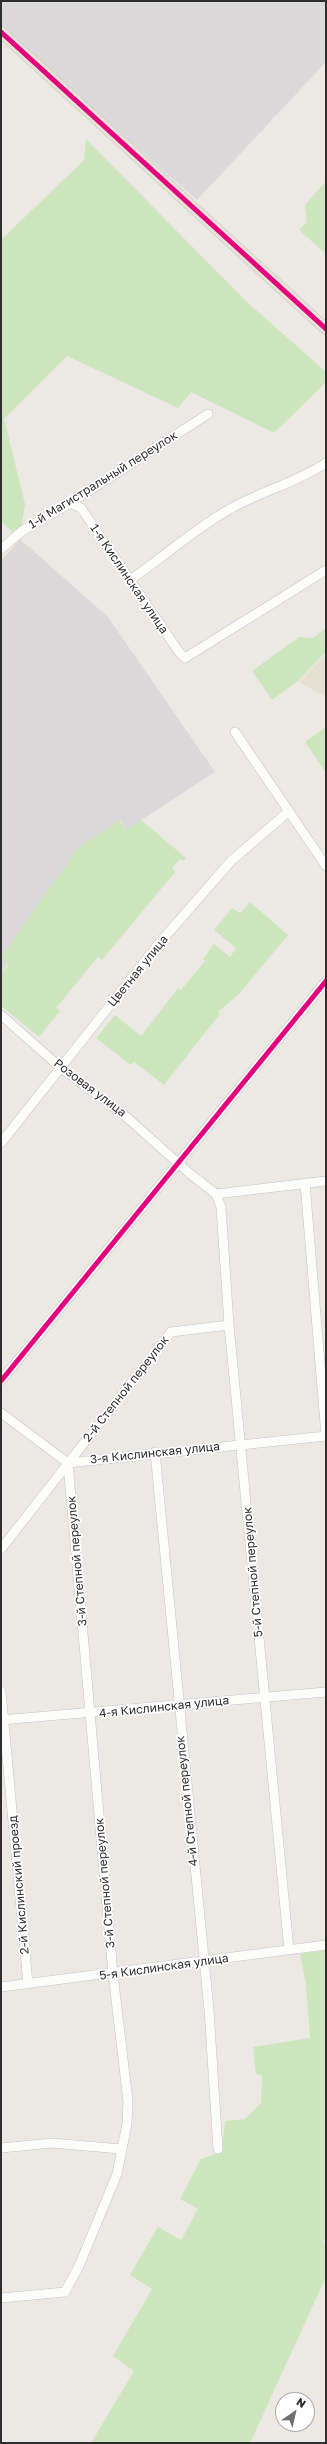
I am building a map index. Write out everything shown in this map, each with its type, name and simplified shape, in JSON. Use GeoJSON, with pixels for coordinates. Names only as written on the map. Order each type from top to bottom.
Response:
{"type":"FeatureCollection","features":[{"type":"Feature","properties":{"kind":"main road"},"geometry":{"type":"LineString","coordinates":[[1,32],[326,329]]}},
{"type":"Feature","properties":{"kind":"street","name":"1-й Магистральный переулок"},"geometry":{"type":"LineString","coordinates":[[1,549],[22,531],[70,503],[208,414]]}},
{"type":"Feature","properties":{"kind":"street"},"geometry":{"type":"LineString","coordinates":[[130,580],[228,509],[253,497],[282,487],[326,463]]}},
{"type":"Feature","properties":{"kind":"street","name":"1-я Кислинская улица"},"geometry":{"type":"LineString","coordinates":[[70,503],[81,508],[178,652],[185,658],[326,570]]}},
{"type":"Feature","properties":{"kind":"street"},"geometry":{"type":"LineString","coordinates":[[235,732],[326,866]]}},
{"type":"Feature","properties":{"kind":"street","name":"Цветная улица"},"geometry":{"type":"LineString","coordinates":[[1,1143],[156,947],[231,861],[288,812]]}},
{"type":"Feature","properties":{"kind":"street"},"geometry":{"type":"LineString","coordinates":[[1,1381],[326,981]]}},
{"type":"Feature","properties":{"kind":"street","name":"Розовая улица"},"geometry":{"type":"LineString","coordinates":[[1,1014],[61,1068],[122,1113],[216,1194]]}},
{"type":"Feature","properties":{"kind":"street"},"geometry":{"type":"LineString","coordinates":[[216,1194],[326,1181]]}},
{"type":"Feature","properties":{"kind":"street"},"geometry":{"type":"LineString","coordinates":[[305,1184],[326,1436]]}},
{"type":"Feature","properties":{"kind":"street","name":"5-й Степной переулок"},"geometry":{"type":"LineString","coordinates":[[216,1194],[220,1207],[229,1325],[289,1950]]}},
{"type":"Feature","properties":{"kind":"street","name":"2-й Степной переулок"},"geometry":{"type":"LineString","coordinates":[[1,1549],[171,1332],[229,1325]]}},
{"type":"Feature","properties":{"kind":"street"},"geometry":{"type":"LineString","coordinates":[[1,1413],[68,1463]]}},
{"type":"Feature","properties":{"kind":"street","name":"3-я Кислинская улица"},"geometry":{"type":"LineString","coordinates":[[68,1463],[155,1452],[326,1436]]}},
{"type":"Feature","properties":{"kind":"street","name":"4-й Степной переулок"},"geometry":{"type":"LineString","coordinates":[[155,1452],[178,1706],[209,2010],[218,2149]]}},
{"type":"Feature","properties":{"kind":"street","name":"3-й Степной переулок"},"geometry":{"type":"LineString","coordinates":[[1,2298],[65,2292],[91,2239],[116,2174],[127,2124],[128,2101],[113,1974],[68,1463]]}},
{"type":"Feature","properties":{"kind":"street","name":"2-й Кислинский проезд"},"geometry":{"type":"LineString","coordinates":[[1,1691],[2,1720],[28,1984]]}},
{"type":"Feature","properties":{"kind":"street","name":"4-я Кислинская улица"},"geometry":{"type":"LineString","coordinates":[[2,1720],[90,1714],[265,1696],[326,1692]]}},
{"type":"Feature","properties":{"kind":"street","name":"5-я Кислинская улица"},"geometry":{"type":"LineString","coordinates":[[1,1987],[113,1974],[326,1945]]}},
{"type":"Feature","properties":{"kind":"street"},"geometry":{"type":"LineString","coordinates":[[1,2148],[52,2143],[122,2149]]}},
{"type":"Feature","properties":{"kind":"shaded area"},"geometry":{"type":"Polygon","coordinates":[[[1,1],[326,1],[326,62],[197,200],[1,29],[1,1]]]}},
{"type":"Feature","properties":{"kind":"shaded area"},"geometry":{"type":"Polygon","coordinates":[[[20,539],[108,617],[215,772],[126,830],[120,820],[1,973],[1,561],[20,539]]]}},
{"type":"Feature","properties":{"kind":"shaded area"},"geometry":{"type":"Polygon","coordinates":[[[326,654],[326,697],[299,682],[326,654]]]}},
{"type":"Feature","properties":{"kind":"green space"},"geometry":{"type":"Polygon","coordinates":[[[86,139],[248,303],[326,372],[326,382],[274,433],[191,392],[178,408],[67,356],[4,419],[25,504],[20,539],[1,521],[1,240],[84,160],[86,139]]]}},
{"type":"Feature","properties":{"kind":"green space"},"geometry":{"type":"Polygon","coordinates":[[[326,181],[326,254],[299,230],[307,222],[305,205],[326,181]]]}},
{"type":"Feature","properties":{"kind":"green space"},"geometry":{"type":"Polygon","coordinates":[[[326,628],[326,652],[298,681],[272,700],[252,671],[299,637],[313,638],[326,628]]]}},
{"type":"Feature","properties":{"kind":"green space"},"geometry":{"type":"Polygon","coordinates":[[[326,727],[326,773],[305,742],[326,727]]]}},
{"type":"Feature","properties":{"kind":"green space"},"geometry":{"type":"Polygon","coordinates":[[[119,820],[126,830],[141,820],[186,858],[184,861],[180,859],[172,868],[175,872],[102,960],[98,957],[56,1008],[60,1011],[39,1037],[1,1006],[1,973],[8,966],[2,956],[77,849],[119,820]]]}},
{"type":"Feature","properties":{"kind":"green space"},"geometry":{"type":"Polygon","coordinates":[[[250,902],[288,935],[238,995],[218,1012],[220,1014],[164,1085],[134,1062],[131,1065],[96,1038],[115,1015],[141,1036],[178,988],[181,990],[205,961],[203,959],[214,944],[230,957],[236,948],[214,930],[232,908],[240,913],[250,902]]]}},
{"type":"Feature","properties":{"kind":"green space"},"geometry":{"type":"Polygon","coordinates":[[[326,1950],[326,2236],[323,2243],[326,2245],[326,2277],[250,2443],[91,2443],[134,2371],[113,2356],[152,2289],[130,2275],[158,2227],[181,2240],[198,2209],[180,2199],[201,2159],[222,2152],[225,2121],[245,2119],[261,2103],[262,2075],[256,2074],[253,2047],[310,2038],[306,1984],[300,1954],[326,1950]]]}},
{"type":"Feature","properties":{"kind":"transit line"},"geometry":{"type":"LineString","coordinates":[[1,32],[326,329]]}},
{"type":"Feature","properties":{"kind":"transit line"},"geometry":{"type":"LineString","coordinates":[[1,1381],[326,981]]}}]}
